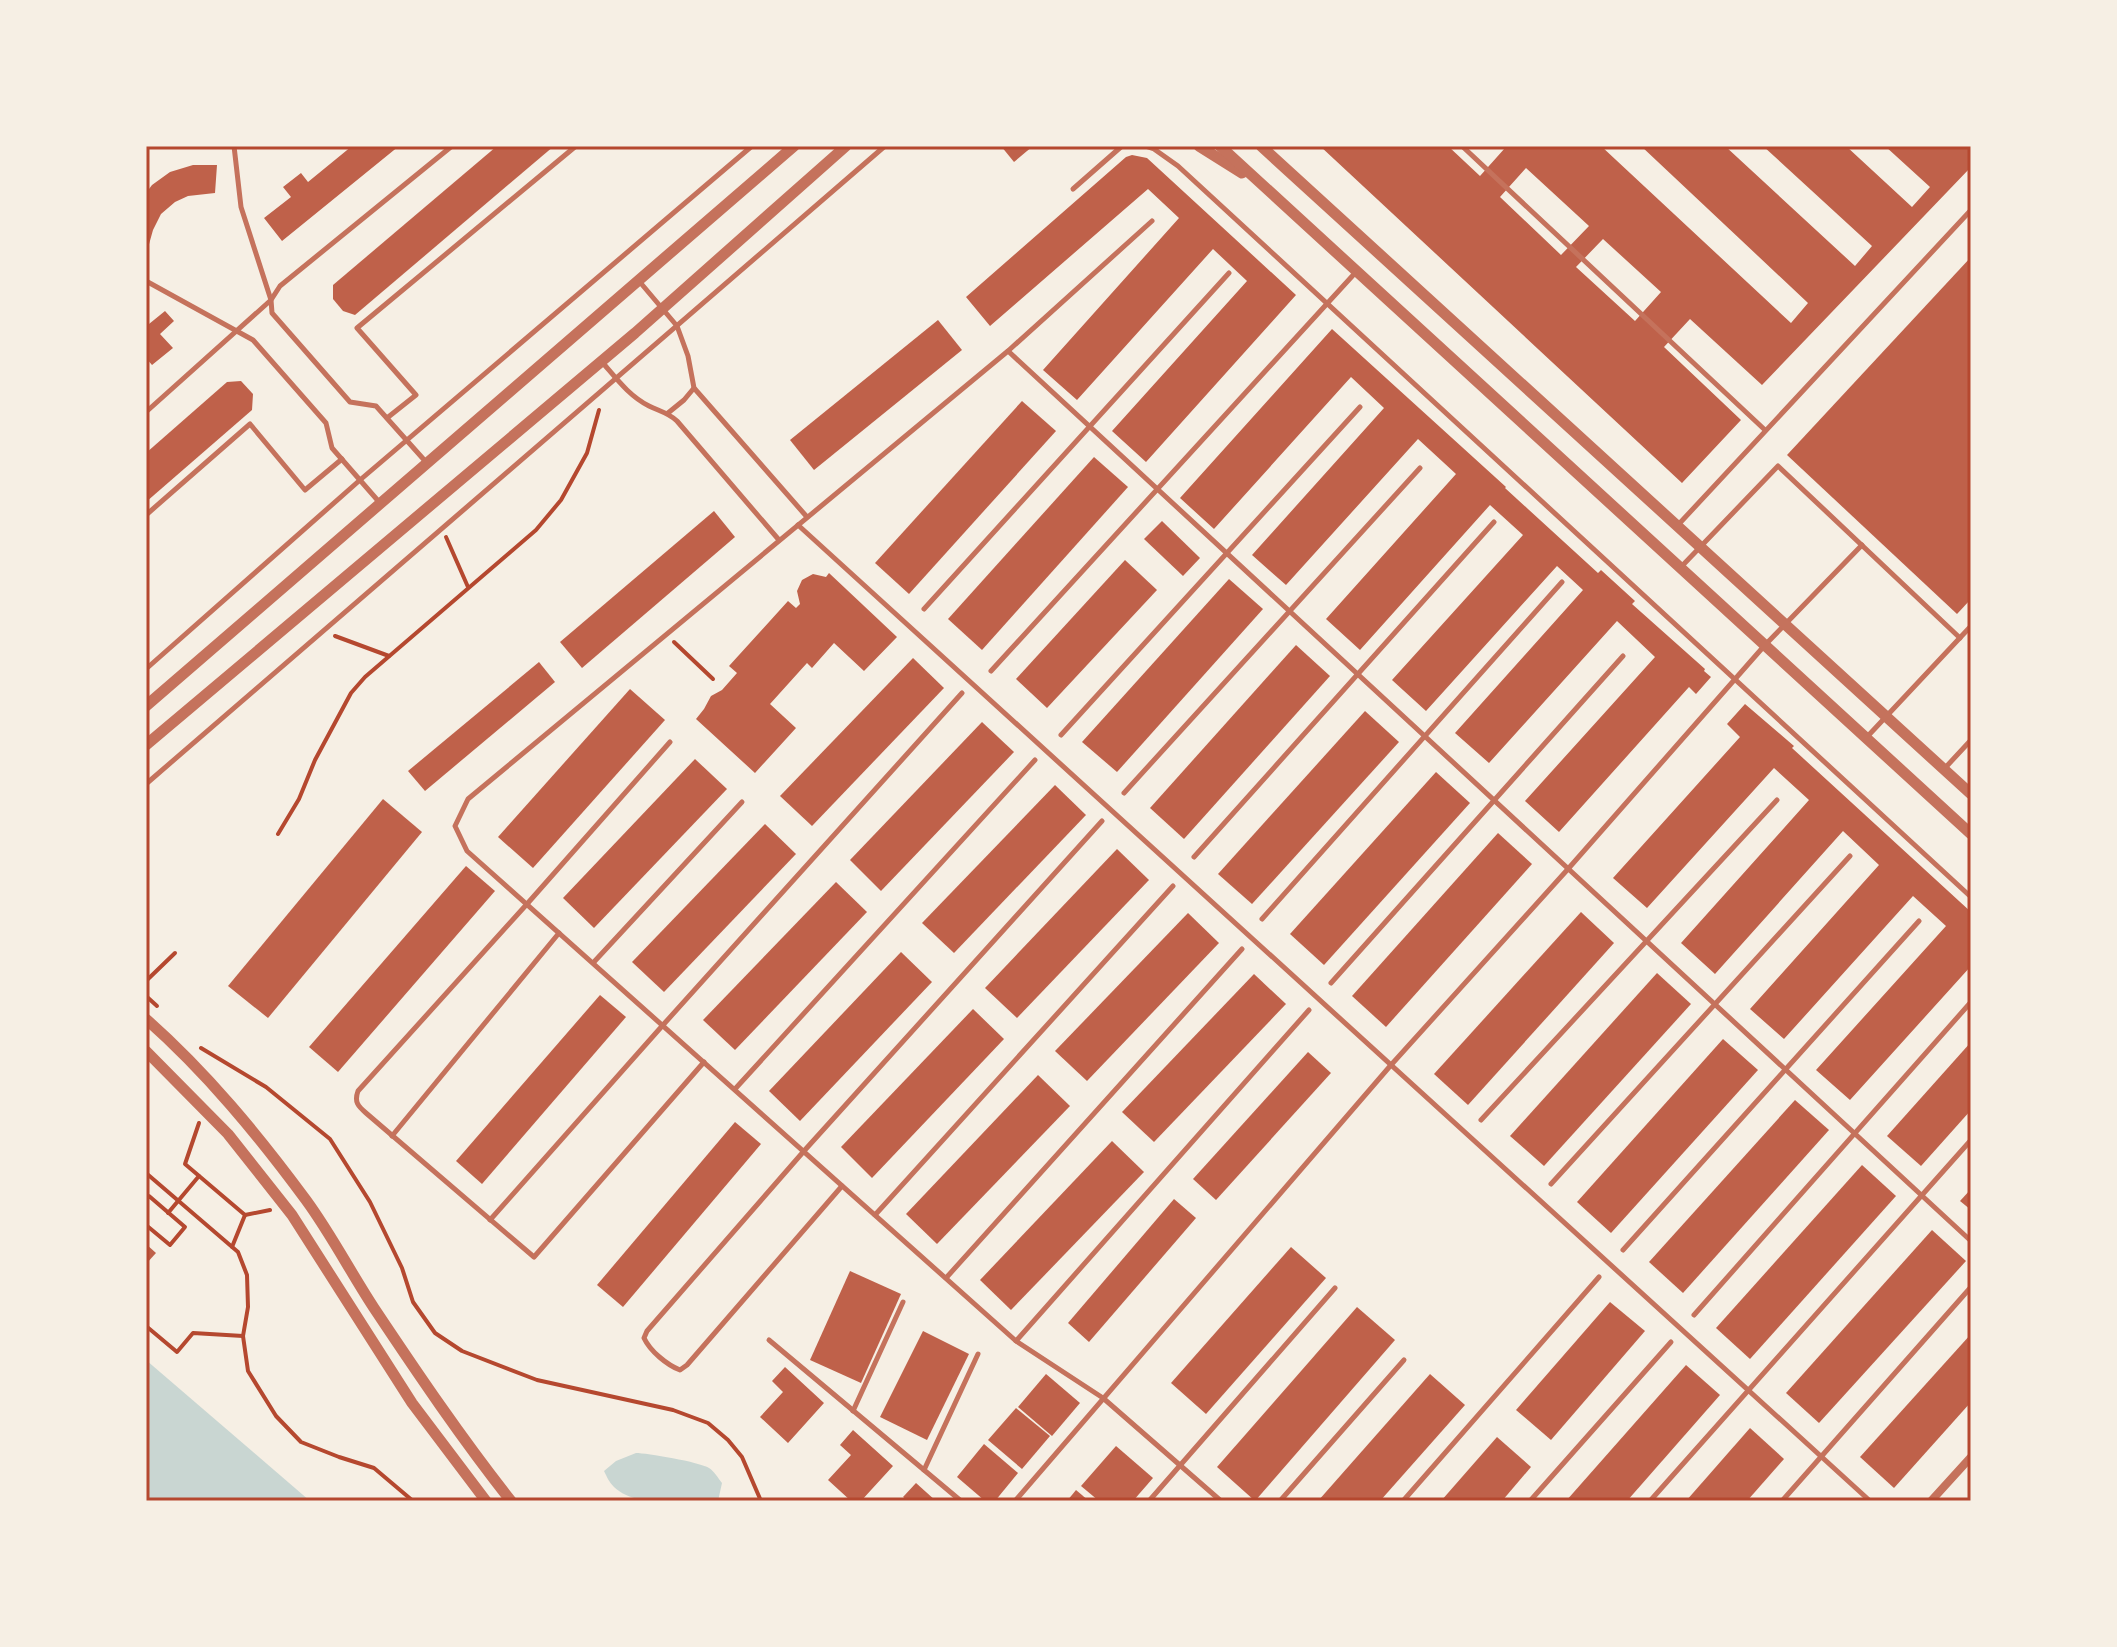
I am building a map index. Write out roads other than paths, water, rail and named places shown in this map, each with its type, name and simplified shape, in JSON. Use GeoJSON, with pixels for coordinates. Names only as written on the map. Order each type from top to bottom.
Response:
{"type":"FeatureCollection","features":[{"type":"Feature","properties":{"kind":"street"},"geometry":{"type":"LineString","coordinates":[[146,706],[794,146]]}},
{"type":"Feature","properties":{"kind":"street"},"geometry":{"type":"LineString","coordinates":[[146,745],[662,309],[846,146]]}},
{"type":"Feature","properties":{"kind":"street"},"geometry":{"type":"LineString","coordinates":[[1199,146],[1263,186]]}},
{"type":"Feature","properties":{"kind":"street"},"geometry":{"type":"LineString","coordinates":[[1220,146],[1971,834]]}},
{"type":"Feature","properties":{"kind":"street"},"geometry":{"type":"LineString","coordinates":[[1262,146],[1971,794]]}},
{"type":"Feature","properties":{"kind":"street"},"geometry":{"type":"LineString","coordinates":[[146,1018],[191,1061],[243,1119],[308,1203],[373,1307],[475,1456],[511,1501]]}},
{"type":"Feature","properties":{"kind":"street"},"geometry":{"type":"LineString","coordinates":[[146,1051],[228,1134],[285,1207],[412,1403],[486,1501]]}},
{"type":"Feature","properties":{"kind":"street"},"geometry":{"type":"LineString","coordinates":[[1931,1501],[1971,1457]]}},
{"type":"Feature","properties":{"kind":"lane"},"geometry":{"type":"LineString","coordinates":[[234,146],[241,207],[271,300],[272,313],[350,402],[376,406],[427,463]]}},
{"type":"Feature","properties":{"kind":"lane"},"geometry":{"type":"LineString","coordinates":[[146,412],[271,300],[280,286],[452,146]]}},
{"type":"Feature","properties":{"kind":"lane"},"geometry":{"type":"LineString","coordinates":[[387,418],[416,395],[357,328],[576,146]]}},
{"type":"Feature","properties":{"kind":"lane"},"geometry":{"type":"LineString","coordinates":[[146,669],[360,480],[752,146]]}},
{"type":"Feature","properties":{"kind":"lane"},"geometry":{"type":"LineString","coordinates":[[146,784],[885,146]]}},
{"type":"Feature","properties":{"kind":"lane"},"geometry":{"type":"LineString","coordinates":[[1073,189],[1122,146]]}},
{"type":"Feature","properties":{"kind":"lane"},"geometry":{"type":"LineString","coordinates":[[1145,146],[1168,157],[1178,166],[1971,897]]}},
{"type":"Feature","properties":{"kind":"lane"},"geometry":{"type":"LineString","coordinates":[[1462,146],[1765,430]]}},
{"type":"Feature","properties":{"kind":"lane"},"geometry":{"type":"LineString","coordinates":[[1678,525],[1971,210]]}},
{"type":"Feature","properties":{"kind":"lane"},"geometry":{"type":"LineString","coordinates":[[1152,221],[1008,351],[468,799],[455,826],[467,851],[1016,1341],[1103,1398],[1221,1501]]}},
{"type":"Feature","properties":{"kind":"lane"},"geometry":{"type":"LineString","coordinates":[[991,671],[1356,271]]}},
{"type":"Feature","properties":{"kind":"lane"},"geometry":{"type":"LineString","coordinates":[[924,609],[1229,273]]}},
{"type":"Feature","properties":{"kind":"lane"},"geometry":{"type":"LineString","coordinates":[[638,280],[677,326],[688,356],[694,388],[807,517]]}},
{"type":"Feature","properties":{"kind":"lane"},"geometry":{"type":"LineString","coordinates":[[146,281],[253,340],[326,423],[332,448],[381,503]]}},
{"type":"Feature","properties":{"kind":"lane"},"geometry":{"type":"LineString","coordinates":[[1008,351],[1971,1241]]}},
{"type":"Feature","properties":{"kind":"lane"},"geometry":{"type":"LineString","coordinates":[[601,361],[625,389],[677,421],[779,540]]}},
{"type":"Feature","properties":{"kind":"lane"},"geometry":{"type":"LineString","coordinates":[[668,413],[694,388]]}},
{"type":"Feature","properties":{"kind":"lane"},"geometry":{"type":"LineString","coordinates":[[1061,735],[1360,407]]}},
{"type":"Feature","properties":{"kind":"lane"},"geometry":{"type":"LineString","coordinates":[[146,515],[250,424],[305,490],[342,459]]}},
{"type":"Feature","properties":{"kind":"lane"},"geometry":{"type":"LineString","coordinates":[[1681,567],[1778,466],[1960,638]]}},
{"type":"Feature","properties":{"kind":"lane"},"geometry":{"type":"LineString","coordinates":[[1124,793],[1420,468]]}},
{"type":"Feature","properties":{"kind":"lane"},"geometry":{"type":"LineString","coordinates":[[1194,857],[1494,522]]}},
{"type":"Feature","properties":{"kind":"lane"},"geometry":{"type":"LineString","coordinates":[[798,525],[1870,1501]]}},
{"type":"Feature","properties":{"kind":"lane"},"geometry":{"type":"LineString","coordinates":[[1015,1501],[1391,1065],[1765,645],[1862,545]]}},
{"type":"Feature","properties":{"kind":"lane"},"geometry":{"type":"LineString","coordinates":[[1262,919],[1562,582]]}},
{"type":"Feature","properties":{"kind":"lane"},"geometry":{"type":"LineString","coordinates":[[1866,738],[1971,626]]}},
{"type":"Feature","properties":{"kind":"lane"},"geometry":{"type":"LineString","coordinates":[[1331,983],[1623,656]]}},
{"type":"Feature","properties":{"kind":"lane"},"geometry":{"type":"LineString","coordinates":[[490,1220],[962,693]]}},
{"type":"Feature","properties":{"kind":"lane"},"geometry":{"type":"LineString","coordinates":[[1944,769],[1971,740]]}},
{"type":"Feature","properties":{"kind":"lane"},"geometry":{"type":"LineString","coordinates":[[670,742],[358,1091],[355,1099],[358,1106],[534,1257],[704,1062]]}},
{"type":"Feature","properties":{"kind":"lane"},"geometry":{"type":"LineString","coordinates":[[735,1089],[1035,760]]}},
{"type":"Feature","properties":{"kind":"lane"},"geometry":{"type":"LineString","coordinates":[[1481,1120],[1777,800]]}},
{"type":"Feature","properties":{"kind":"lane"},"geometry":{"type":"LineString","coordinates":[[593,963],[742,802]]}},
{"type":"Feature","properties":{"kind":"lane"},"geometry":{"type":"LineString","coordinates":[[842,1186],[687,1365],[680,1370],[673,1367],[647,1344],[644,1338],[647,1331],[804,1151],[1102,821]]}},
{"type":"Feature","properties":{"kind":"lane"},"geometry":{"type":"LineString","coordinates":[[1551,1184],[1850,856]]}},
{"type":"Feature","properties":{"kind":"lane"},"geometry":{"type":"LineString","coordinates":[[875,1215],[1173,886]]}},
{"type":"Feature","properties":{"kind":"lane"},"geometry":{"type":"LineString","coordinates":[[1623,1250],[1919,921]]}},
{"type":"Feature","properties":{"kind":"lane"},"geometry":{"type":"LineString","coordinates":[[392,1136],[559,933]]}},
{"type":"Feature","properties":{"kind":"lane"},"geometry":{"type":"LineString","coordinates":[[946,1278],[1242,949]]}},
{"type":"Feature","properties":{"kind":"lane"},"geometry":{"type":"LineString","coordinates":[[1694,1315],[1971,1002]]}},
{"type":"Feature","properties":{"kind":"lane"},"geometry":{"type":"LineString","coordinates":[[1016,1341],[1309,1010]]}},
{"type":"Feature","properties":{"kind":"lane"},"geometry":{"type":"LineString","coordinates":[[1650,1501],[1971,1140]]}},
{"type":"Feature","properties":{"kind":"lane"},"geometry":{"type":"LineString","coordinates":[[1403,1501],[1599,1277]]}},
{"type":"Feature","properties":{"kind":"lane"},"geometry":{"type":"LineString","coordinates":[[1782,1501],[1971,1287]]}},
{"type":"Feature","properties":{"kind":"lane"},"geometry":{"type":"LineString","coordinates":[[1149,1501],[1335,1288]]}},
{"type":"Feature","properties":{"kind":"lane"},"geometry":{"type":"LineString","coordinates":[[853,1411],[903,1302]]}},
{"type":"Feature","properties":{"kind":"lane"},"geometry":{"type":"LineString","coordinates":[[769,1340],[961,1501]]}},
{"type":"Feature","properties":{"kind":"lane"},"geometry":{"type":"LineString","coordinates":[[1530,1501],[1671,1342]]}},
{"type":"Feature","properties":{"kind":"lane"},"geometry":{"type":"LineString","coordinates":[[924,1470],[978,1354]]}},
{"type":"Feature","properties":{"kind":"lane"},"geometry":{"type":"LineString","coordinates":[[1280,1501],[1404,1360]]}}]}
